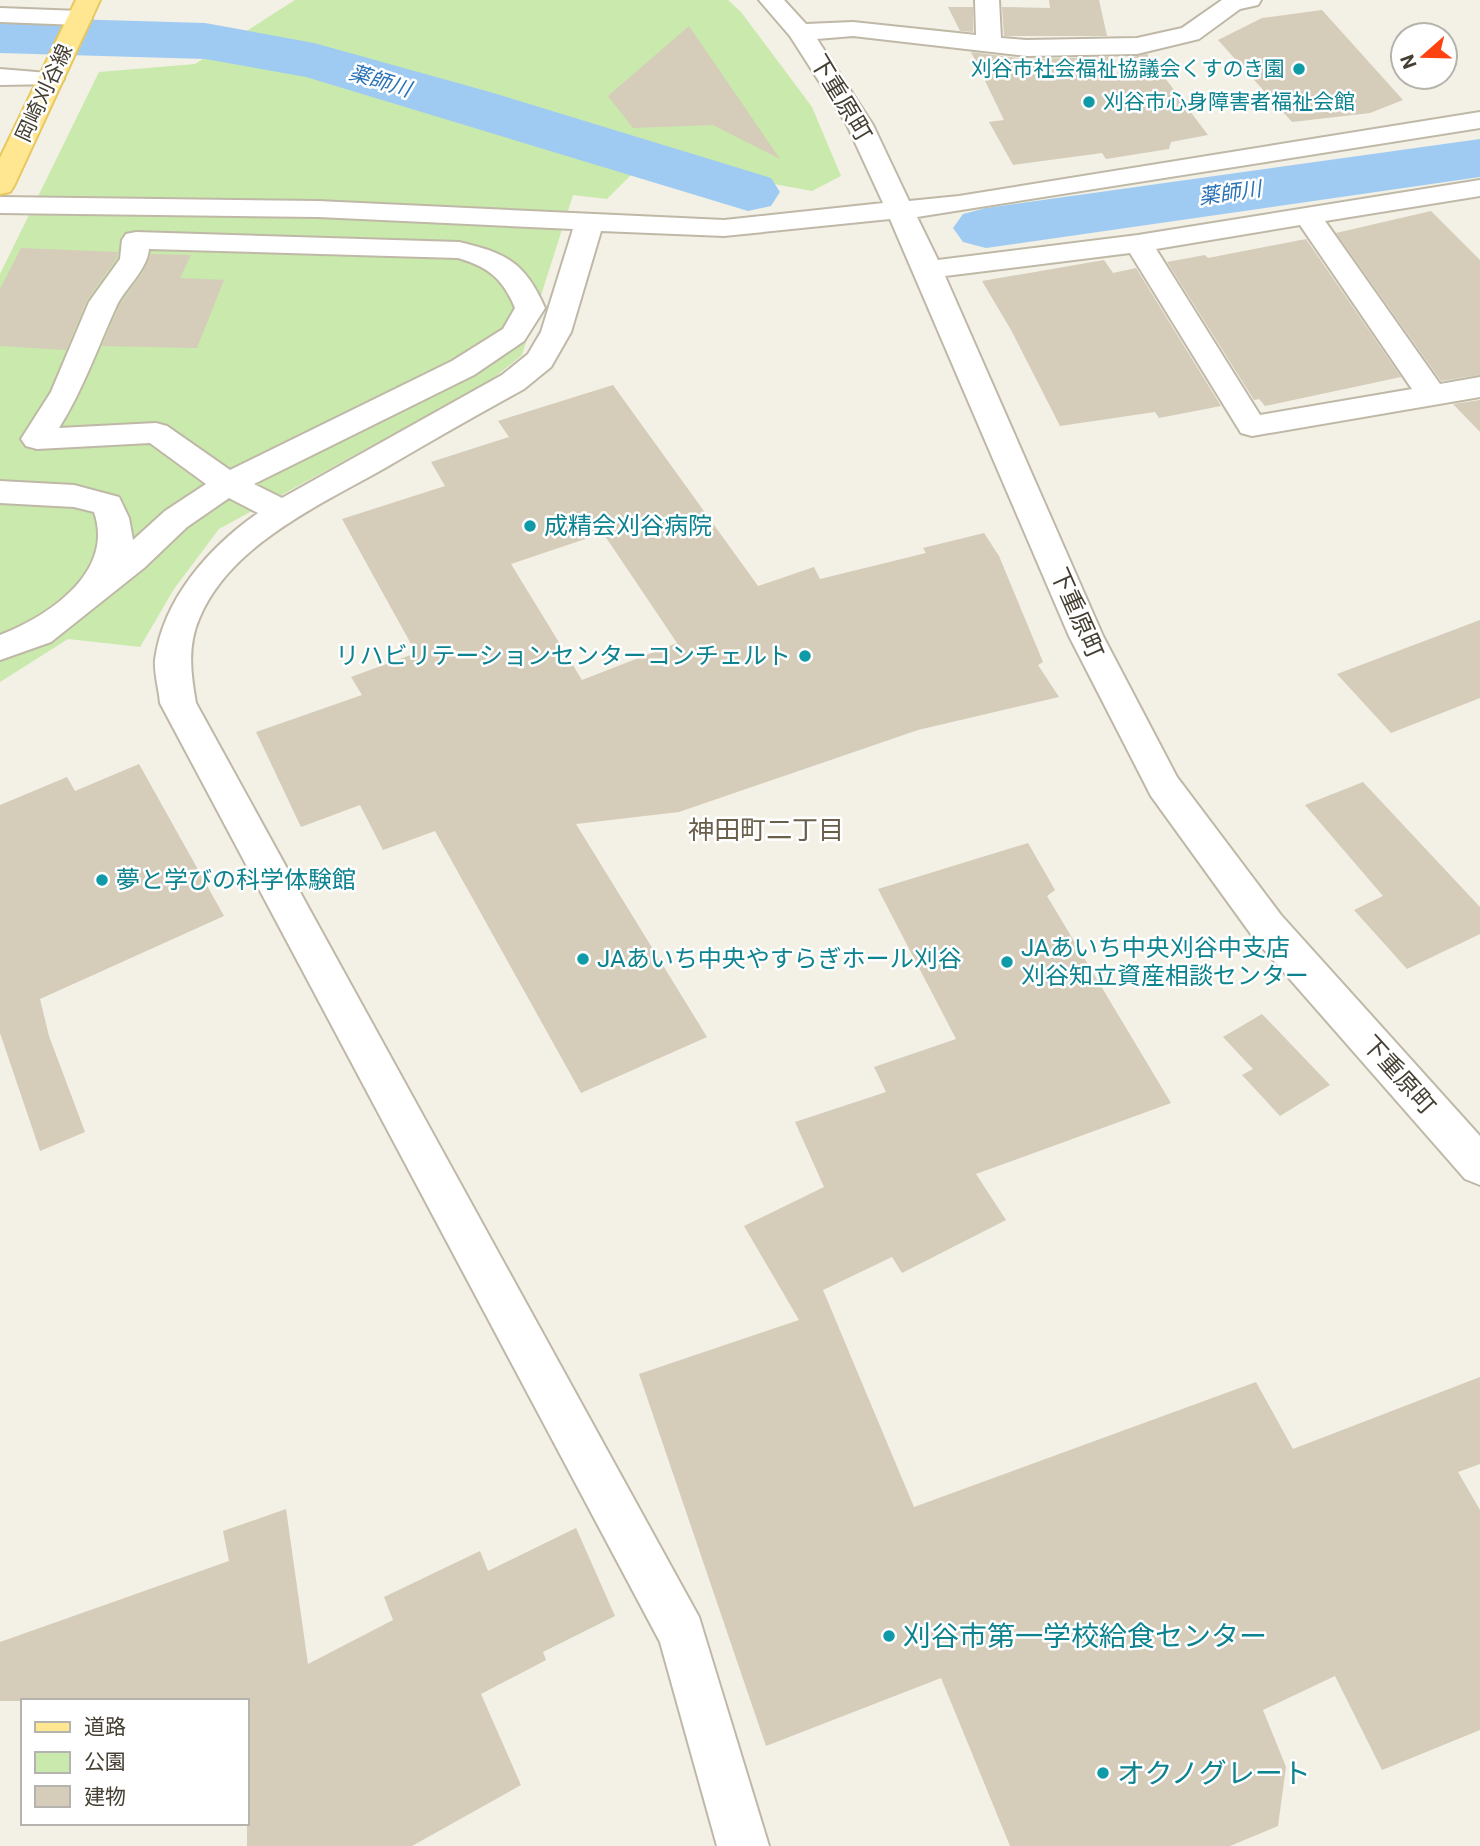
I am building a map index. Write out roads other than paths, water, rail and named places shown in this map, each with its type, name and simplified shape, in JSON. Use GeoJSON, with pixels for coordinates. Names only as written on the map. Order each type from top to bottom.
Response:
{"type":"FeatureCollection","features":[{"type":"Feature","properties":{"kind":"main road","name":"岡崎刈谷線"},"geometry":{"type":"LineString","coordinates":[[0,186],[84,9]]}},
{"type":"Feature","properties":{"kind":"street","name":"下重原町"},"geometry":{"type":"LineString","coordinates":[[771,0],[800,32],[860,125],[928,270],[1086,636],[1164,786],[1267,926],[1480,1166]]}},
{"type":"Feature","properties":{"kind":"street"},"geometry":{"type":"LineString","coordinates":[[988,0],[989,46]]}},
{"type":"Feature","properties":{"kind":"street"},"geometry":{"type":"LineString","coordinates":[[800,32],[853,29],[989,46],[1137,46],[1190,34],[1232,4],[1249,0]]}},
{"type":"Feature","properties":{"kind":"street"},"geometry":{"type":"LineString","coordinates":[[0,15],[84,9]]}},
{"type":"Feature","properties":{"kind":"street"},"geometry":{"type":"LineString","coordinates":[[0,76],[54,72]]}},
{"type":"Feature","properties":{"kind":"street"},"geometry":{"type":"LineString","coordinates":[[0,205],[318,209],[589,224],[724,228],[900,212],[1480,120]]}},
{"type":"Feature","properties":{"kind":"street"},"geometry":{"type":"LineString","coordinates":[[928,270],[1139,243],[1471,190],[1480,212]]}},
{"type":"Feature","properties":{"kind":"street"},"geometry":{"type":"LineString","coordinates":[[1307,215],[1432,395]]}},
{"type":"Feature","properties":{"kind":"street"},"geometry":{"type":"LineString","coordinates":[[589,224],[556,332],[540,360],[513,382],[282,512],[242,540],[210,575],[182,618],[172,662],[178,703],[682,1634],[743,1846]]}},
{"type":"Feature","properties":{"kind":"street"},"geometry":{"type":"LineString","coordinates":[[0,478],[12,470],[37,439],[66,392],[104,302],[134,259],[136,240],[459,250],[491,258],[518,278],[530,308],[514,335],[463,368],[389,407],[228,484],[176,519],[132,560],[40,633],[0,648]]}},
{"type":"Feature","properties":{"kind":"street"},"geometry":{"type":"LineString","coordinates":[[1139,243],[1252,426],[1480,387]]}},
{"type":"Feature","properties":{"kind":"street"},"geometry":{"type":"LineString","coordinates":[[37,439],[156,433],[228,484],[282,512]]}},
{"type":"Feature","properties":{"kind":"street"},"geometry":{"type":"LineString","coordinates":[[0,492],[74,496],[108,505],[118,531],[115,554],[90,594]]}},
{"type":"Feature","properties":{"kind":"waterway","name":"薬師川"},"geometry":{"type":"LineString","coordinates":[[0,35],[205,41],[314,61],[468,105],[748,192]]}},
{"type":"Feature","properties":{"kind":"waterway","name":"薬師川"},"geometry":{"type":"LineString","coordinates":[[986,228],[1480,158]]}},
{"type":"Feature","properties":{"kind":"place","name":"刈谷市社会福祉協議会くすのき園"},"geometry":{"type":"Point","coordinates":[1299,69]}},
{"type":"Feature","properties":{"kind":"place","name":"刈谷市心身障害者福祉会館"},"geometry":{"type":"Point","coordinates":[1089,102]}},
{"type":"Feature","properties":{"kind":"place","name":"成精会刈谷病院"},"geometry":{"type":"Point","coordinates":[530,526]}},
{"type":"Feature","properties":{"kind":"place","name":"リハビリテーションセンターコンチェルト"},"geometry":{"type":"Point","coordinates":[805,656]}},
{"type":"Feature","properties":{"kind":"place","name":"夢と学びの科学体験館"},"geometry":{"type":"Point","coordinates":[102,880]}},
{"type":"Feature","properties":{"kind":"place","name":"JAあいち中央やすらぎホール刈谷"},"geometry":{"type":"Point","coordinates":[583,959]}},
{"type":"Feature","properties":{"kind":"place","name":"JAあいち中央刈谷中支店 刈谷知立資産相談センター"},"geometry":{"type":"Point","coordinates":[1007,962]}},
{"type":"Feature","properties":{"kind":"place","name":"刈谷市第一学校給食センター"},"geometry":{"type":"Point","coordinates":[889,1636]}},
{"type":"Feature","properties":{"kind":"place","name":"オクノグレート"},"geometry":{"type":"Point","coordinates":[1103,1773]}},
{"type":"Feature","properties":{"kind":"district","name":"神田町二丁目"},"geometry":{"type":"Point","coordinates":[766,830]}}]}
